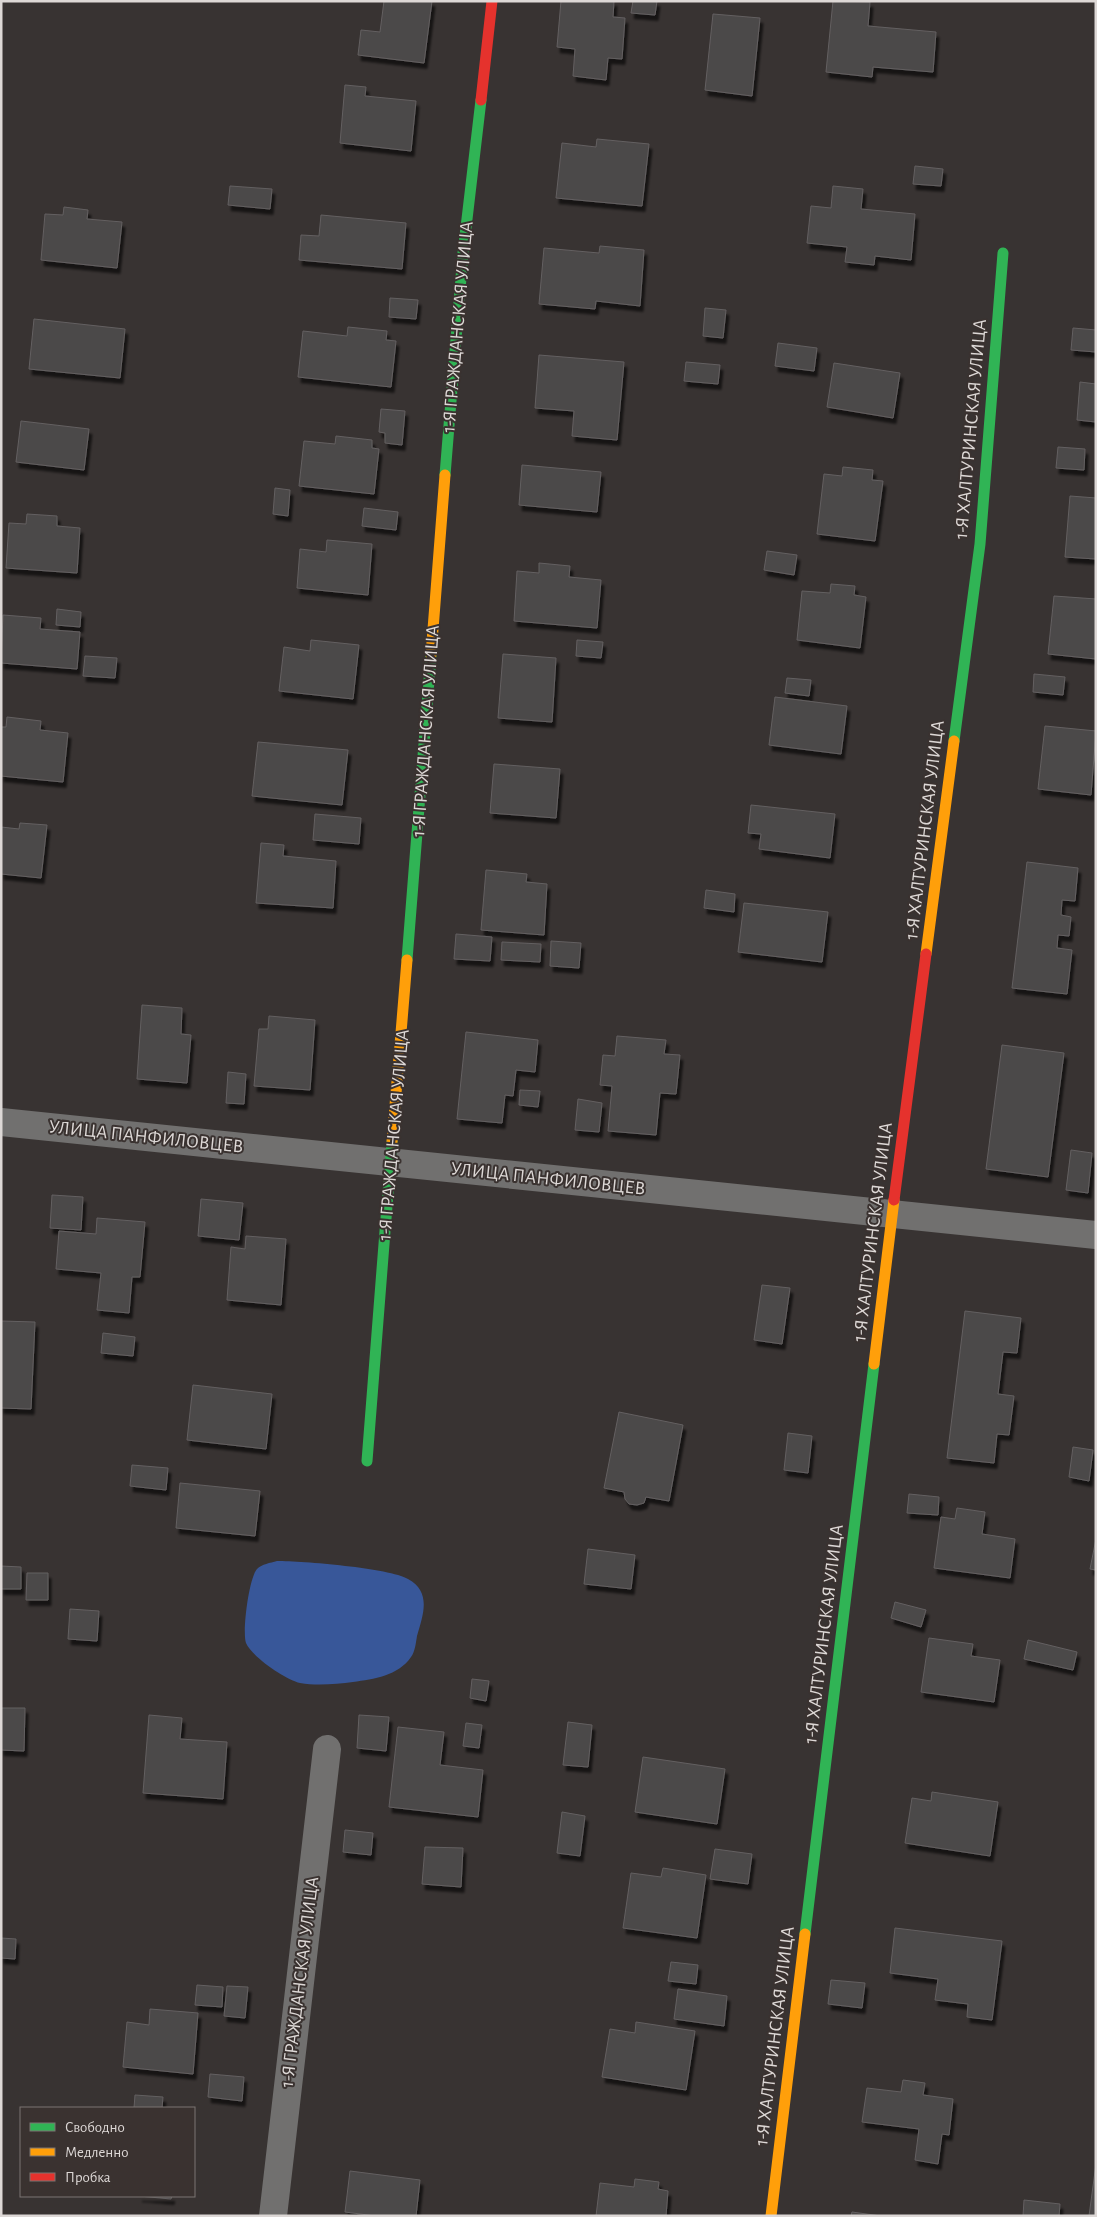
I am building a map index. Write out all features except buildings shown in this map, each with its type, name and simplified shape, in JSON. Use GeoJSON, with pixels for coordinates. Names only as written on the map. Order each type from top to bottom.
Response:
{"type":"FeatureCollection","features":[{"type":"Feature","properties":{"kind":"street","name":"1-Я ГРАЖДАНСКАЯ УЛИЦА"},"geometry":{"type":"LineString","coordinates":[[367,1461],[463,253],[492,1]]}},
{"type":"Feature","properties":{"kind":"street","name":"1-Я ХАЛТУРИНСКАЯ УЛИЦА"},"geometry":{"type":"LineString","coordinates":[[771,2216],[892,1214],[980,544],[1003,252]]}},
{"type":"Feature","properties":{"kind":"street","name":"УЛИЦА ПАНФИЛОВЦЕВ"},"geometry":{"type":"LineString","coordinates":[[1,1122],[1096,1235]]}},
{"type":"Feature","properties":{"kind":"street","name":"1-Я ГРАЖДАНСКАЯ УЛИЦА"},"geometry":{"type":"LineString","coordinates":[[273,2216],[327,1749]]}},
{"type":"Feature","properties":{"kind":"water"},"geometry":{"type":"Polygon","coordinates":[[[277,1561],[365,1568],[398,1575],[416,1584],[423,1597],[424,1604],[422,1620],[411,1657],[406,1663],[385,1676],[334,1684],[300,1683],[270,1667],[249,1649],[246,1643],[246,1617],[254,1574],[257,1569],[264,1565],[277,1561]]]}},
{"type":"Feature","properties":{"kind":"traffic: fast"},"geometry":{"type":"LineString","coordinates":[[445,475],[463,253],[481,100]]}},
{"type":"Feature","properties":{"kind":"traffic: fast"},"geometry":{"type":"LineString","coordinates":[[954,741],[980,544],[1003,253]]}},
{"type":"Feature","properties":{"kind":"traffic: fast"},"geometry":{"type":"LineString","coordinates":[[407,960],[431,655]]}},
{"type":"Feature","properties":{"kind":"traffic: fast"},"geometry":{"type":"LineString","coordinates":[[367,1461],[392,1142]]}},
{"type":"Feature","properties":{"kind":"traffic: fast"},"geometry":{"type":"LineString","coordinates":[[805,1934],[874,1364]]}},
{"type":"Feature","properties":{"kind":"traffic: slow"},"geometry":{"type":"LineString","coordinates":[[431,655],[445,475]]}},
{"type":"Feature","properties":{"kind":"traffic: slow"},"geometry":{"type":"LineString","coordinates":[[926,954],[954,741]]}},
{"type":"Feature","properties":{"kind":"traffic: slow"},"geometry":{"type":"LineString","coordinates":[[392,1142],[407,960]]}},
{"type":"Feature","properties":{"kind":"traffic: slow"},"geometry":{"type":"LineString","coordinates":[[874,1364],[894,1200]]}},
{"type":"Feature","properties":{"kind":"traffic: slow"},"geometry":{"type":"LineString","coordinates":[[771,2216],[805,1934]]}},
{"type":"Feature","properties":{"kind":"traffic: jam"},"geometry":{"type":"LineString","coordinates":[[481,100],[492,1]]}},
{"type":"Feature","properties":{"kind":"traffic: jam"},"geometry":{"type":"LineString","coordinates":[[894,1200],[926,954]]}}]}
